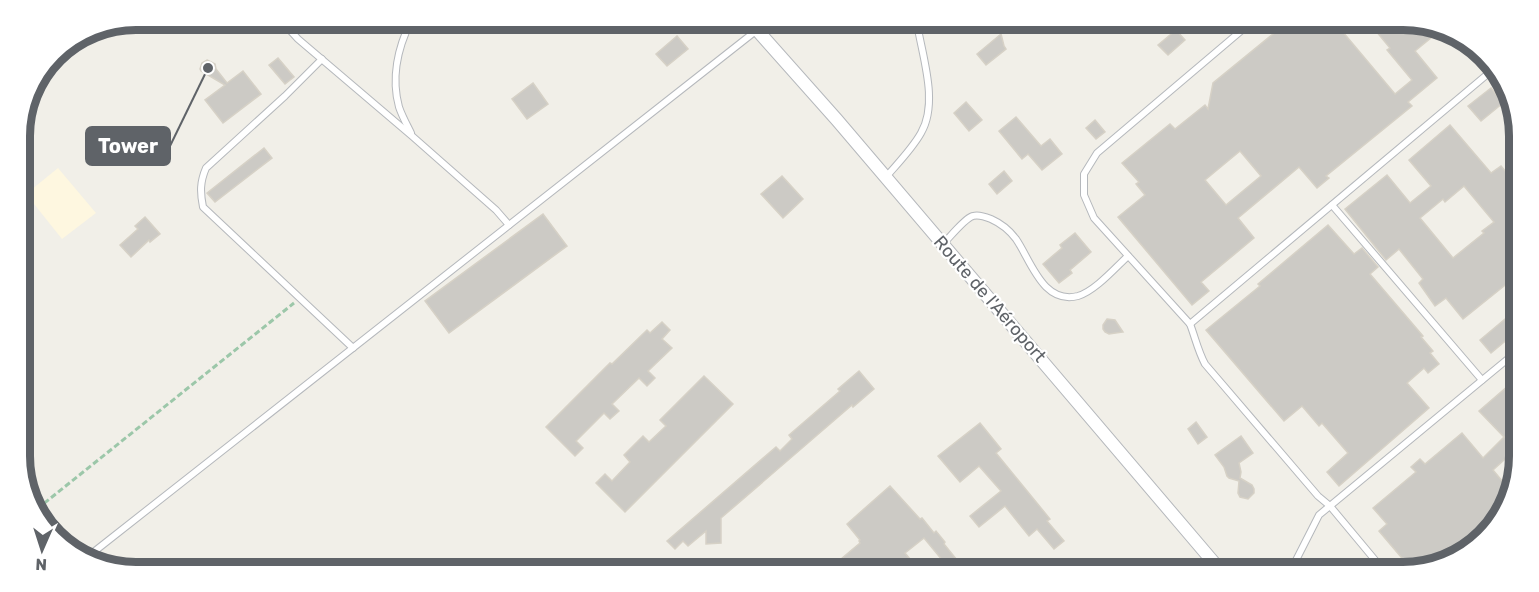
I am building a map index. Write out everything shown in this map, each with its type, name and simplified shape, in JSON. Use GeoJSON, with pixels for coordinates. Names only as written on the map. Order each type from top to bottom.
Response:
{"type":"FeatureCollection","features":[{"type":"Feature","properties":{"kind":"street","name":"Route de l'Aéroport"},"geometry":{"type":"LineString","coordinates":[[758,30],[886,177],[1213,562]]}},
{"type":"Feature","properties":{"kind":"lane"},"geometry":{"type":"LineString","coordinates":[[290,30],[496,210],[509,225]]}},
{"type":"Feature","properties":{"kind":"lane"},"geometry":{"type":"LineString","coordinates":[[407,30],[397,59],[396,82],[399,107],[412,136]]}},
{"type":"Feature","properties":{"kind":"lane"},"geometry":{"type":"LineString","coordinates":[[93,553],[509,225],[749,30]]}},
{"type":"Feature","properties":{"kind":"lane"},"geometry":{"type":"LineString","coordinates":[[886,177],[922,133],[928,116],[929,91],[918,30]]}},
{"type":"Feature","properties":{"kind":"lane"},"geometry":{"type":"LineString","coordinates":[[1242,30],[1097,153],[1084,174],[1083,195],[1094,218],[1190,324],[1198,351],[1205,364],[1377,562]]}},
{"type":"Feature","properties":{"kind":"lane"},"geometry":{"type":"LineString","coordinates":[[322,59],[206,168],[200,180],[200,193],[203,207],[353,348]]}},
{"type":"Feature","properties":{"kind":"lane"},"geometry":{"type":"LineString","coordinates":[[1190,324],[1488,74]]}},
{"type":"Feature","properties":{"kind":"lane"},"geometry":{"type":"LineString","coordinates":[[1332,205],[1482,380]]}},
{"type":"Feature","properties":{"kind":"lane"},"geometry":{"type":"LineString","coordinates":[[943,244],[971,216],[979,215],[989,218],[1014,237],[1043,284],[1053,293],[1064,296],[1077,296],[1089,291],[1128,256]]}},
{"type":"Feature","properties":{"kind":"lane"},"geometry":{"type":"LineString","coordinates":[[1295,562],[1319,515],[1509,357]]}},
{"type":"Feature","properties":{"kind":"path"},"geometry":{"type":"LineString","coordinates":[[42,505],[300,298]]}},
{"type":"Feature","properties":{"kind":"shaded area"},"geometry":{"type":"Polygon","coordinates":[[[58,168],[96,213],[62,239],[30,199],[30,191],[58,168]]]}},
{"type":"Feature","properties":{"kind":"building"},"geometry":{"type":"Polygon","coordinates":[[[1176,30],[1185,40],[1168,55],[1158,45],[1176,30]]]}},
{"type":"Feature","properties":{"kind":"building"},"geometry":{"type":"Polygon","coordinates":[[[1278,30],[1341,30],[1395,94],[1412,80],[1387,50],[1390,48],[1375,30],[1410,30],[1434,35],[1415,51],[1437,78],[1408,102],[1412,106],[1326,176],[1329,178],[1317,188],[1299,167],[1238,218],[1254,238],[1201,282],[1209,291],[1192,305],[1118,217],[1145,195],[1136,184],[1139,182],[1122,163],[1170,124],[1175,129],[1205,105],[1208,109],[1213,83],[1278,30]],[[1240,151],[1205,180],[1226,205],[1261,176],[1240,151]]]}},
{"type":"Feature","properties":{"kind":"building"},"geometry":{"type":"Polygon","coordinates":[[[1001,34],[1006,49],[986,65],[977,54],[1001,34]]]}},
{"type":"Feature","properties":{"kind":"building"},"geometry":{"type":"Polygon","coordinates":[[[677,36],[688,49],[667,66],[656,54],[677,36]]]}},
{"type":"Feature","properties":{"kind":"building"},"geometry":{"type":"Polygon","coordinates":[[[278,58],[294,77],[285,84],[269,65],[278,58]]]}},
{"type":"Feature","properties":{"kind":"building"},"geometry":{"type":"Polygon","coordinates":[[[207,60],[215,64],[216,69],[227,83],[243,71],[261,94],[223,123],[205,100],[225,85],[201,71],[202,63],[207,60]]]}},
{"type":"Feature","properties":{"kind":"building"},"geometry":{"type":"Polygon","coordinates":[[[533,83],[548,104],[527,119],[512,99],[533,83]]]}},
{"type":"Feature","properties":{"kind":"building"},"geometry":{"type":"Polygon","coordinates":[[[1491,88],[1503,103],[1481,121],[1468,106],[1491,88]]]}},
{"type":"Feature","properties":{"kind":"building"},"geometry":{"type":"Polygon","coordinates":[[[966,102],[982,120],[969,131],[954,113],[966,102]]]}},
{"type":"Feature","properties":{"kind":"building"},"geometry":{"type":"Polygon","coordinates":[[[1016,117],[1041,146],[1050,139],[1062,154],[1042,170],[1028,154],[1022,159],[999,131],[1016,117]]]}},
{"type":"Feature","properties":{"kind":"building"},"geometry":{"type":"Polygon","coordinates":[[[1095,120],[1105,132],[1096,139],[1086,128],[1095,120]]]}},
{"type":"Feature","properties":{"kind":"building"},"geometry":{"type":"Polygon","coordinates":[[[1450,125],[1491,173],[1501,166],[1509,175],[1509,282],[1463,319],[1446,298],[1435,306],[1419,283],[1423,279],[1399,249],[1386,260],[1345,209],[1387,175],[1410,203],[1431,186],[1409,160],[1450,125]],[[1464,186],[1445,202],[1443,199],[1420,218],[1453,258],[1484,233],[1482,231],[1494,222],[1464,186]]]}},
{"type":"Feature","properties":{"kind":"building"},"geometry":{"type":"Polygon","coordinates":[[[264,148],[272,158],[215,202],[207,193],[264,148]]]}},
{"type":"Feature","properties":{"kind":"building"},"geometry":{"type":"Polygon","coordinates":[[[1004,171],[1012,181],[997,194],[989,184],[1004,171]]]}},
{"type":"Feature","properties":{"kind":"building"},"geometry":{"type":"Polygon","coordinates":[[[782,176],[803,199],[783,218],[761,194],[782,176]]]}},
{"type":"Feature","properties":{"kind":"building"},"geometry":{"type":"Polygon","coordinates":[[[543,214],[567,246],[449,333],[425,301],[543,214]]]}},
{"type":"Feature","properties":{"kind":"building"},"geometry":{"type":"Polygon","coordinates":[[[145,217],[160,234],[150,242],[149,240],[131,257],[120,245],[138,229],[135,226],[145,217]]]}},
{"type":"Feature","properties":{"kind":"building"},"geometry":{"type":"Polygon","coordinates":[[[1328,225],[1354,254],[1362,248],[1378,267],[1370,274],[1423,336],[1421,337],[1433,351],[1430,353],[1439,364],[1428,373],[1424,368],[1407,383],[1429,408],[1339,486],[1327,472],[1348,453],[1322,423],[1319,426],[1302,406],[1284,421],[1206,330],[1260,286],[1258,284],[1328,225]]]}},
{"type":"Feature","properties":{"kind":"building"},"geometry":{"type":"Polygon","coordinates":[[[1075,233],[1091,252],[1070,270],[1072,273],[1059,283],[1043,264],[1062,248],[1060,245],[1075,233]]]}},
{"type":"Feature","properties":{"kind":"building"},"geometry":{"type":"Polygon","coordinates":[[[1509,316],[1509,338],[1491,353],[1480,340],[1509,316]]]}},
{"type":"Feature","properties":{"kind":"building"},"geometry":{"type":"Polygon","coordinates":[[[1107,319],[1115,320],[1123,332],[1109,334],[1105,332],[1103,325],[1107,319]]]}},
{"type":"Feature","properties":{"kind":"building"},"geometry":{"type":"Polygon","coordinates":[[[662,322],[670,330],[662,339],[672,348],[648,371],[655,378],[647,386],[639,378],[612,404],[619,411],[610,419],[604,413],[576,441],[583,448],[575,456],[546,427],[610,363],[612,364],[647,330],[650,333],[662,322]]]}},
{"type":"Feature","properties":{"kind":"building"},"geometry":{"type":"Polygon","coordinates":[[[859,371],[874,389],[853,407],[852,405],[721,518],[721,543],[706,544],[706,531],[688,546],[683,541],[675,549],[667,541],[776,447],[780,451],[792,439],[789,435],[840,391],[838,389],[859,371]]]}},
{"type":"Feature","properties":{"kind":"building"},"geometry":{"type":"Polygon","coordinates":[[[704,376],[733,404],[625,512],[596,483],[605,474],[612,481],[630,462],[624,455],[643,436],[649,442],[666,426],[660,420],[704,376]]]}},
{"type":"Feature","properties":{"kind":"building"},"geometry":{"type":"Polygon","coordinates":[[[1509,385],[1509,456],[1493,470],[1505,484],[1495,509],[1478,531],[1456,548],[1423,560],[1405,562],[1379,531],[1387,524],[1373,508],[1416,472],[1411,467],[1420,459],[1425,464],[1462,433],[1483,458],[1504,437],[1479,411],[1509,385]]]}},
{"type":"Feature","properties":{"kind":"building"},"geometry":{"type":"Polygon","coordinates":[[[1196,422],[1207,437],[1198,444],[1188,429],[1196,422]]]}},
{"type":"Feature","properties":{"kind":"building"},"geometry":{"type":"Polygon","coordinates":[[[980,423],[1001,449],[996,453],[1050,519],[1047,521],[1064,541],[1054,549],[1037,529],[1029,536],[1005,506],[979,527],[970,516],[1001,491],[979,466],[960,482],[938,456],[980,423]]]}},
{"type":"Feature","properties":{"kind":"building"},"geometry":{"type":"Polygon","coordinates":[[[1241,436],[1253,453],[1239,463],[1240,478],[1252,485],[1254,489],[1254,493],[1248,499],[1240,497],[1239,481],[1227,476],[1224,467],[1215,455],[1241,436]]]}},
{"type":"Feature","properties":{"kind":"building"},"geometry":{"type":"Polygon","coordinates":[[[890,486],[934,533],[936,531],[959,562],[942,562],[924,538],[905,553],[912,562],[837,562],[860,543],[847,524],[890,486]]]}},
{"type":"Feature","properties":{"kind":"place","name":"Tower"},"geometry":{"type":"Point","coordinates":[208,68]}}]}
